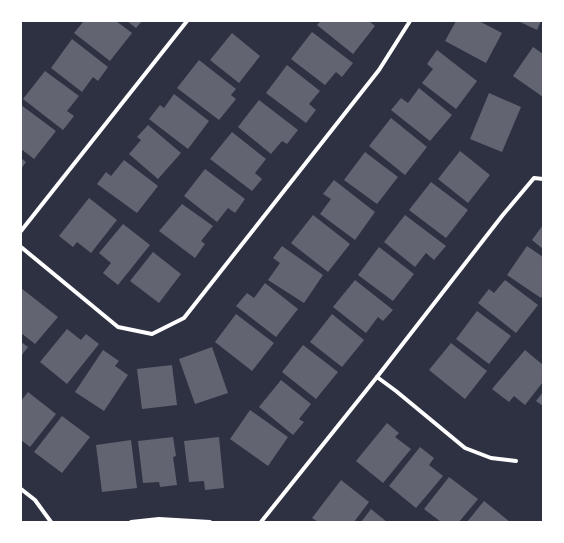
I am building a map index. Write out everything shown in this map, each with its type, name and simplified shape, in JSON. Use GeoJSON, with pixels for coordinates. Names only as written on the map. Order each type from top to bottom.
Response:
{"type":"FeatureCollection","features":[{"type":"Feature","properties":{"kind":"street"},"geometry":{"type":"LineString","coordinates":[[21,230],[187,21]]}},
{"type":"Feature","properties":{"kind":"street"},"geometry":{"type":"LineString","coordinates":[[21,247],[118,326],[152,334],[184,318],[379,70],[410,21]]}},
{"type":"Feature","properties":{"kind":"street"},"geometry":{"type":"LineString","coordinates":[[261,522],[377,377],[506,210],[534,178],[543,180]]}},
{"type":"Feature","properties":{"kind":"street"},"geometry":{"type":"LineString","coordinates":[[377,377],[465,448],[491,458],[516,461]]}},
{"type":"Feature","properties":{"kind":"street"},"geometry":{"type":"LineString","coordinates":[[21,488],[35,500],[51,522]]}},
{"type":"Feature","properties":{"kind":"street"},"geometry":{"type":"LineString","coordinates":[[131,522],[160,519],[210,522]]}},
{"type":"Feature","properties":{"kind":"building"},"geometry":{"type":"Polygon","coordinates":[[[84,21],[116,21],[132,33],[110,61],[74,33],[84,21]]]}},
{"type":"Feature","properties":{"kind":"building"},"geometry":{"type":"Polygon","coordinates":[[[127,21],[142,21],[136,28],[127,21]]]}},
{"type":"Feature","properties":{"kind":"building"},"geometry":{"type":"Polygon","coordinates":[[[321,21],[369,21],[375,26],[353,54],[317,25],[321,21]]]}},
{"type":"Feature","properties":{"kind":"building"},"geometry":{"type":"Polygon","coordinates":[[[456,21],[479,21],[502,33],[486,63],[445,41],[456,21]]]}},
{"type":"Feature","properties":{"kind":"building"},"geometry":{"type":"Polygon","coordinates":[[[518,21],[541,21],[537,30],[518,21]]]}},
{"type":"Feature","properties":{"kind":"building"},"geometry":{"type":"Polygon","coordinates":[[[312,32],[353,63],[342,77],[336,72],[325,85],[291,59],[312,32]]]}},
{"type":"Feature","properties":{"kind":"building"},"geometry":{"type":"Polygon","coordinates":[[[232,33],[260,56],[239,83],[210,60],[232,33]]]}},
{"type":"Feature","properties":{"kind":"building"},"geometry":{"type":"Polygon","coordinates":[[[72,39],[108,67],[98,81],[93,77],[82,92],[51,68],[72,39]]]}},
{"type":"Feature","properties":{"kind":"building"},"geometry":{"type":"Polygon","coordinates":[[[533,47],[543,54],[543,97],[513,76],[533,47]]]}},
{"type":"Feature","properties":{"kind":"building"},"geometry":{"type":"Polygon","coordinates":[[[437,50],[477,81],[456,109],[422,83],[433,69],[427,64],[437,50]]]}},
{"type":"Feature","properties":{"kind":"building"},"geometry":{"type":"Polygon","coordinates":[[[199,60],[236,89],[231,95],[236,99],[219,120],[177,88],[199,60]]]}},
{"type":"Feature","properties":{"kind":"building"},"geometry":{"type":"Polygon","coordinates":[[[287,65],[320,91],[309,104],[316,110],[306,123],[266,93],[287,65]]]}},
{"type":"Feature","properties":{"kind":"building"},"geometry":{"type":"Polygon","coordinates":[[[45,71],[79,96],[67,111],[74,116],[63,130],[23,99],[45,71]]]}},
{"type":"Feature","properties":{"kind":"building"},"geometry":{"type":"Polygon","coordinates":[[[419,88],[452,115],[430,141],[391,110],[401,98],[408,103],[419,88]]]}},
{"type":"Feature","properties":{"kind":"building"},"geometry":{"type":"Polygon","coordinates":[[[489,93],[521,107],[502,152],[470,139],[489,93]]]}},
{"type":"Feature","properties":{"kind":"building"},"geometry":{"type":"Polygon","coordinates":[[[174,94],[209,121],[188,149],[149,119],[160,105],[164,108],[174,94]]]}},
{"type":"Feature","properties":{"kind":"building"},"geometry":{"type":"Polygon","coordinates":[[[259,100],[298,130],[287,144],[282,141],[271,154],[238,127],[259,100]]]}},
{"type":"Feature","properties":{"kind":"building"},"geometry":{"type":"Polygon","coordinates":[[[21,105],[56,131],[34,159],[21,149],[21,105]]]}},
{"type":"Feature","properties":{"kind":"building"},"geometry":{"type":"Polygon","coordinates":[[[391,118],[427,147],[405,175],[369,146],[391,118]]]}},
{"type":"Feature","properties":{"kind":"building"},"geometry":{"type":"Polygon","coordinates":[[[148,125],[181,153],[158,179],[129,154],[141,140],[137,137],[148,125]]]}},
{"type":"Feature","properties":{"kind":"building"},"geometry":{"type":"Polygon","coordinates":[[[232,132],[266,159],[255,173],[262,179],[252,191],[210,159],[232,132]]]}},
{"type":"Feature","properties":{"kind":"building"},"geometry":{"type":"Polygon","coordinates":[[[460,151],[490,175],[468,203],[438,179],[460,151]]]}},
{"type":"Feature","properties":{"kind":"building"},"geometry":{"type":"Polygon","coordinates":[[[365,152],[398,177],[377,204],[344,180],[365,152]]]}},
{"type":"Feature","properties":{"kind":"building"},"geometry":{"type":"Polygon","coordinates":[[[21,158],[26,162],[21,169],[21,158]]]}},
{"type":"Feature","properties":{"kind":"building"},"geometry":{"type":"Polygon","coordinates":[[[124,160],[158,186],[137,213],[97,184],[106,172],[111,176],[124,160]]]}},
{"type":"Feature","properties":{"kind":"building"},"geometry":{"type":"Polygon","coordinates":[[[205,169],[245,199],[235,213],[228,208],[217,222],[184,196],[205,169]]]}},
{"type":"Feature","properties":{"kind":"building"},"geometry":{"type":"Polygon","coordinates":[[[334,180],[375,212],[355,240],[320,214],[331,199],[323,194],[334,180]]]}},
{"type":"Feature","properties":{"kind":"building"},"geometry":{"type":"Polygon","coordinates":[[[431,182],[468,210],[446,238],[409,210],[431,182]]]}},
{"type":"Feature","properties":{"kind":"building"},"geometry":{"type":"Polygon","coordinates":[[[89,198],[117,220],[91,253],[77,242],[73,247],[59,236],[89,198]]]}},
{"type":"Feature","properties":{"kind":"building"},"geometry":{"type":"Polygon","coordinates":[[[182,204],[213,226],[201,241],[205,244],[195,258],[159,231],[182,204]]]}},
{"type":"Feature","properties":{"kind":"building"},"geometry":{"type":"Polygon","coordinates":[[[313,215],[350,244],[328,272],[291,243],[313,215]]]}},
{"type":"Feature","properties":{"kind":"building"},"geometry":{"type":"Polygon","coordinates":[[[405,215],[446,246],[434,260],[426,253],[415,267],[384,242],[405,215]]]}},
{"type":"Feature","properties":{"kind":"building"},"geometry":{"type":"Polygon","coordinates":[[[123,224],[150,245],[118,285],[103,273],[111,263],[99,253],[123,224]]]}},
{"type":"Feature","properties":{"kind":"building"},"geometry":{"type":"Polygon","coordinates":[[[543,225],[543,249],[532,240],[543,225]]]}},
{"type":"Feature","properties":{"kind":"building"},"geometry":{"type":"Polygon","coordinates":[[[282,246],[323,275],[304,303],[268,280],[280,263],[273,258],[282,246]]]}},
{"type":"Feature","properties":{"kind":"building"},"geometry":{"type":"Polygon","coordinates":[[[527,246],[543,257],[543,295],[541,298],[507,275],[527,246]]]}},
{"type":"Feature","properties":{"kind":"building"},"geometry":{"type":"Polygon","coordinates":[[[379,247],[414,274],[393,301],[358,275],[379,247]]]}},
{"type":"Feature","properties":{"kind":"building"},"geometry":{"type":"Polygon","coordinates":[[[153,252],[181,274],[159,303],[130,281],[153,252]]]}},
{"type":"Feature","properties":{"kind":"building"},"geometry":{"type":"Polygon","coordinates":[[[355,280],[393,310],[383,321],[378,317],[366,333],[333,307],[355,280]]]}},
{"type":"Feature","properties":{"kind":"building"},"geometry":{"type":"Polygon","coordinates":[[[505,280],[538,305],[516,333],[478,303],[489,289],[494,293],[505,280]]]}},
{"type":"Feature","properties":{"kind":"building"},"geometry":{"type":"Polygon","coordinates":[[[265,283],[298,309],[276,337],[236,306],[247,293],[254,298],[265,283]]]}},
{"type":"Feature","properties":{"kind":"building"},"geometry":{"type":"Polygon","coordinates":[[[21,288],[58,317],[35,344],[21,333],[21,288]]]}},
{"type":"Feature","properties":{"kind":"building"},"geometry":{"type":"Polygon","coordinates":[[[477,311],[511,336],[489,364],[456,339],[477,311]]]}},
{"type":"Feature","properties":{"kind":"building"},"geometry":{"type":"Polygon","coordinates":[[[236,314],[274,343],[252,371],[215,342],[236,314]]]}},
{"type":"Feature","properties":{"kind":"building"},"geometry":{"type":"Polygon","coordinates":[[[332,314],[364,340],[342,367],[310,342],[332,314]]]}},
{"type":"Feature","properties":{"kind":"building"},"geometry":{"type":"Polygon","coordinates":[[[67,329],[81,340],[86,334],[99,344],[67,384],[40,362],[67,329]]]}},
{"type":"Feature","properties":{"kind":"building"},"geometry":{"type":"Polygon","coordinates":[[[21,342],[28,347],[21,356],[21,342]]]}},
{"type":"Feature","properties":{"kind":"building"},"geometry":{"type":"Polygon","coordinates":[[[451,343],[487,371],[465,399],[429,370],[451,343]]]}},
{"type":"Feature","properties":{"kind":"building"},"geometry":{"type":"Polygon","coordinates":[[[303,345],[338,372],[316,399],[282,372],[303,345]]]}},
{"type":"Feature","properties":{"kind":"building"},"geometry":{"type":"Polygon","coordinates":[[[212,347],[228,393],[195,404],[179,359],[212,347]]]}},
{"type":"Feature","properties":{"kind":"building"},"geometry":{"type":"Polygon","coordinates":[[[103,350],[119,361],[115,366],[128,375],[104,411],[75,392],[103,350]]]}},
{"type":"Feature","properties":{"kind":"building"},"geometry":{"type":"Polygon","coordinates":[[[525,350],[543,365],[543,382],[525,405],[514,396],[509,402],[492,389],[525,350]]]}},
{"type":"Feature","properties":{"kind":"building"},"geometry":{"type":"Polygon","coordinates":[[[172,365],[177,405],[142,409],[137,369],[172,365]]]}},
{"type":"Feature","properties":{"kind":"building"},"geometry":{"type":"Polygon","coordinates":[[[281,380],[311,404],[299,419],[304,422],[293,435],[259,407],[281,380]]]}},
{"type":"Feature","properties":{"kind":"building"},"geometry":{"type":"Polygon","coordinates":[[[28,392],[56,414],[30,447],[21,440],[21,401],[28,392]]]}},
{"type":"Feature","properties":{"kind":"building"},"geometry":{"type":"Polygon","coordinates":[[[543,392],[543,406],[536,401],[543,392]]]}},
{"type":"Feature","properties":{"kind":"building"},"geometry":{"type":"Polygon","coordinates":[[[250,410],[288,437],[268,466],[230,439],[250,410]]]}},
{"type":"Feature","properties":{"kind":"building"},"geometry":{"type":"Polygon","coordinates":[[[62,416],[90,437],[62,473],[34,452],[62,416]]]}},
{"type":"Feature","properties":{"kind":"building"},"geometry":{"type":"Polygon","coordinates":[[[387,423],[399,433],[395,437],[411,449],[383,483],[356,461],[387,423]]]}},
{"type":"Feature","properties":{"kind":"building"},"geometry":{"type":"Polygon","coordinates":[[[173,437],[176,456],[173,457],[177,485],[160,487],[159,482],[143,483],[138,441],[173,437]]]}},
{"type":"Feature","properties":{"kind":"building"},"geometry":{"type":"Polygon","coordinates":[[[219,437],[224,488],[205,490],[204,481],[189,482],[184,441],[219,437]]]}},
{"type":"Feature","properties":{"kind":"building"},"geometry":{"type":"Polygon","coordinates":[[[131,440],[137,488],[102,492],[96,445],[131,440]]]}},
{"type":"Feature","properties":{"kind":"building"},"geometry":{"type":"Polygon","coordinates":[[[420,447],[434,458],[429,465],[443,476],[416,508],[389,486],[420,447]]]}},
{"type":"Feature","properties":{"kind":"building"},"geometry":{"type":"Polygon","coordinates":[[[449,477],[478,499],[459,522],[441,522],[424,509],[449,477]]]}},
{"type":"Feature","properties":{"kind":"building"},"geometry":{"type":"Polygon","coordinates":[[[341,480],[369,502],[354,522],[318,522],[312,518],[341,480]]]}},
{"type":"Feature","properties":{"kind":"building"},"geometry":{"type":"Polygon","coordinates":[[[484,501],[510,522],[467,522],[484,501]]]}},
{"type":"Feature","properties":{"kind":"building"},"geometry":{"type":"Polygon","coordinates":[[[371,509],[387,522],[361,522],[371,509]]]}}]}
